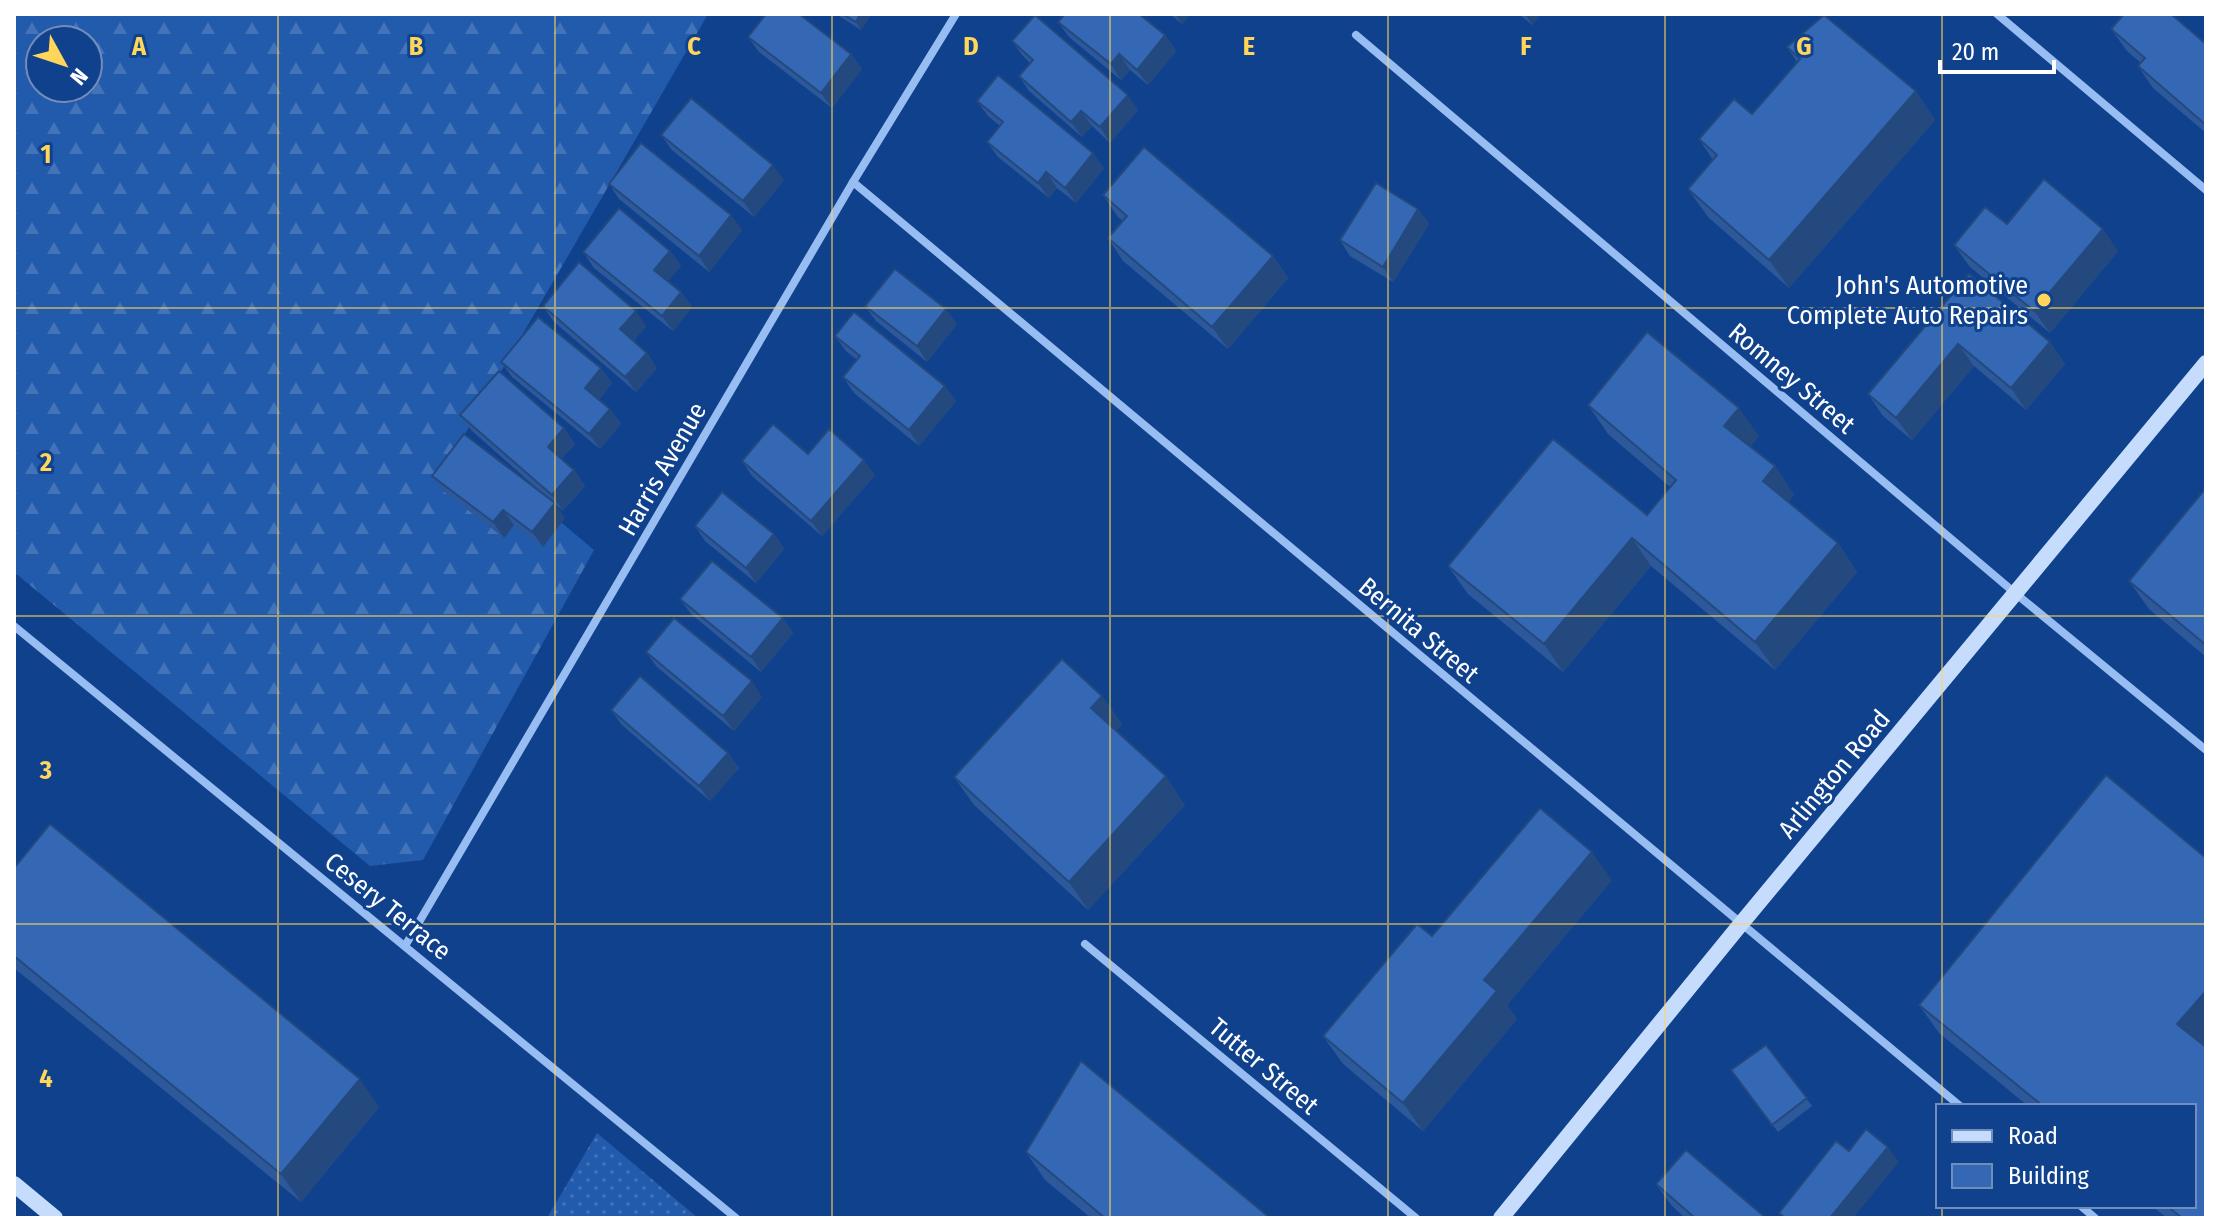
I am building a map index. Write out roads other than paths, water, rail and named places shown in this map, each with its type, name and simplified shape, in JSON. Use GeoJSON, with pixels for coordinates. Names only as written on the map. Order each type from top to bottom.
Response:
{"type":"FeatureCollection","features":[{"type":"Feature","properties":{"kind":"main road","name":"Arlington Road"},"geometry":{"type":"LineString","coordinates":[[1501,1218],[2206,363]]}},
{"type":"Feature","properties":{"kind":"main road"},"geometry":{"type":"LineString","coordinates":[[14,1184],[55,1218]]}},
{"type":"Feature","properties":{"kind":"street","name":"Harris Avenue"},"geometry":{"type":"LineString","coordinates":[[405,946],[853,182],[956,14]]}},
{"type":"Feature","properties":{"kind":"street"},"geometry":{"type":"LineString","coordinates":[[1997,14],[2206,190]]}},
{"type":"Feature","properties":{"kind":"street","name":"Romney Street"},"geometry":{"type":"LineString","coordinates":[[1356,35],[2015,593],[2206,750]]}},
{"type":"Feature","properties":{"kind":"street","name":"Bernita Street"},"geometry":{"type":"LineString","coordinates":[[853,182],[1958,1104]]}},
{"type":"Feature","properties":{"kind":"street","name":"Cesery Terrace"},"geometry":{"type":"LineString","coordinates":[[14,626],[736,1218]]}},
{"type":"Feature","properties":{"kind":"street","name":"Tutter Street"},"geometry":{"type":"LineString","coordinates":[[1085,944],[1416,1218]]}},
{"type":"Feature","properties":{"kind":"place","name":"John's Automotive Complete Auto Repairs"},"geometry":{"type":"Point","coordinates":[2044,300]}}]}
